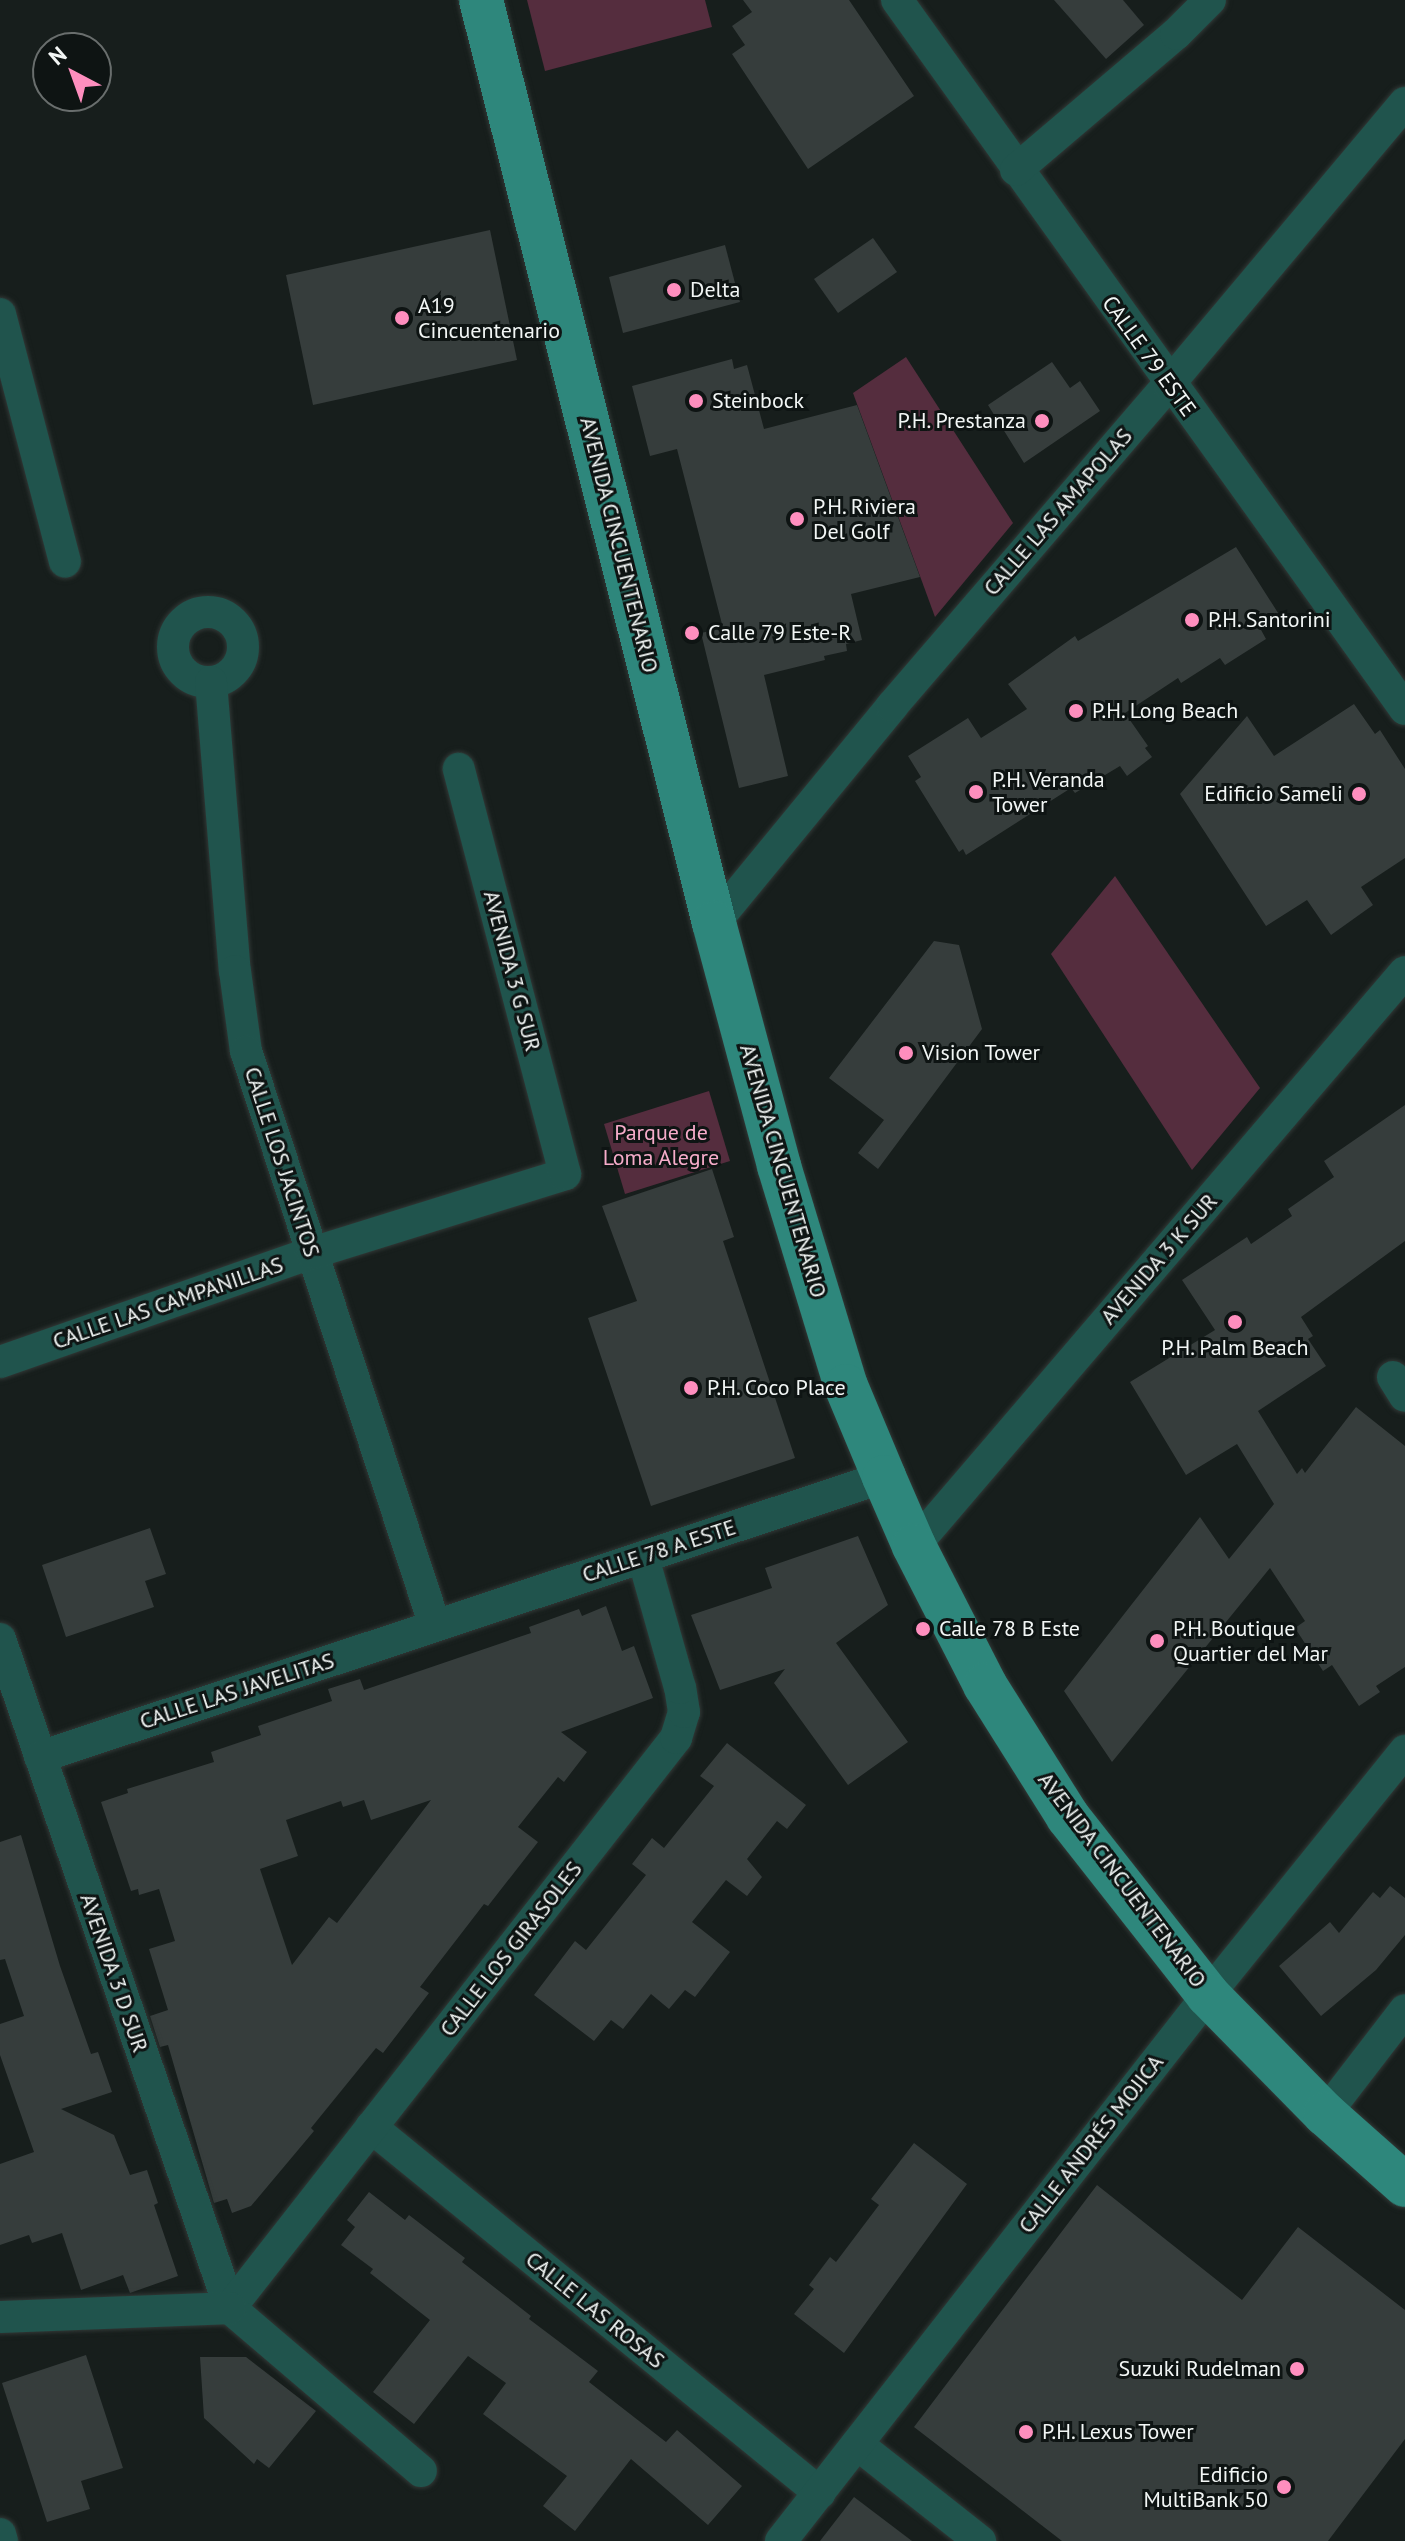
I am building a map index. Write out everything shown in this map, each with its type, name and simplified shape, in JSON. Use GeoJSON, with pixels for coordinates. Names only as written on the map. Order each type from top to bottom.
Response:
{"type":"FeatureCollection","features":[{"type":"Feature","properties":{"kind":"main road","name":"AVENIDA CINCUENTENARIO"},"geometry":{"type":"LineString","coordinates":[[481,0],[714,923],[779,1166],[846,1386],[884,1477],[914,1546],[985,1685],[1068,1817],[1208,1995],[1325,2114],[1405,2185]]}},
{"type":"Feature","properties":{"kind":"street","name":"CALLE 79 ESTE"},"geometry":{"type":"LineString","coordinates":[[897,0],[1169,384],[1342,616],[1405,709]]}},
{"type":"Feature","properties":{"kind":"street"},"geometry":{"type":"LineString","coordinates":[[1016,170],[1176,34],[1210,0]]}},
{"type":"Feature","properties":{"kind":"street","name":"CALLE LAS AMAPOLAS"},"geometry":{"type":"LineString","coordinates":[[714,923],[892,706],[1405,103]]}},
{"type":"Feature","properties":{"kind":"street"},"geometry":{"type":"LineString","coordinates":[[0,314],[65,562]]}},
{"type":"Feature","properties":{"kind":"street","name":"CALLE LOS JACINTOS"},"geometry":{"type":"LineString","coordinates":[[211,682],[235,971],[246,1051],[435,1626]]}},
{"type":"Feature","properties":{"kind":"street","name":"AVENIDA 3 G SUR"},"geometry":{"type":"LineString","coordinates":[[459,769],[565,1174]]}},
{"type":"Feature","properties":{"kind":"street","name":"AVENIDA 3 K SUR"},"geometry":{"type":"LineString","coordinates":[[914,1546],[1405,972]]}},
{"type":"Feature","properties":{"kind":"street","name":"CALLE LAS CAMPANILLAS"},"geometry":{"type":"LineString","coordinates":[[0,1362],[312,1253],[565,1174]]}},
{"type":"Feature","properties":{"kind":"street","name":"CALLE 78 A ESTE"},"geometry":{"type":"LineString","coordinates":[[435,1626],[884,1477]]}},
{"type":"Feature","properties":{"kind":"street","name":"CALLE LOS GIRASOLES"},"geometry":{"type":"LineString","coordinates":[[230,2308],[676,1738],[684,1712],[680,1688],[643,1557]]}},
{"type":"Feature","properties":{"kind":"street","name":"CALLE LAS JAVELITAS"},"geometry":{"type":"LineString","coordinates":[[40,1757],[435,1626]]}},
{"type":"Feature","properties":{"kind":"street","name":"AVENIDA 3 D SUR"},"geometry":{"type":"LineString","coordinates":[[0,1639],[230,2308]]}},
{"type":"Feature","properties":{"kind":"street","name":"CALLE ANDRÉS MOJICA"},"geometry":{"type":"LineString","coordinates":[[781,2541],[1208,1995],[1405,1751]]}},
{"type":"Feature","properties":{"kind":"street"},"geometry":{"type":"LineString","coordinates":[[1325,2114],[1405,2010]]}},
{"type":"Feature","properties":{"kind":"street","name":"CALLE LAS ROSAS"},"geometry":{"type":"LineString","coordinates":[[371,2127],[820,2493]]}},
{"type":"Feature","properties":{"kind":"street"},"geometry":{"type":"LineString","coordinates":[[0,2317],[230,2308],[421,2471]]}},
{"type":"Feature","properties":{"kind":"street"},"geometry":{"type":"LineString","coordinates":[[857,2444],[980,2541]]}},
{"type":"Feature","properties":{"kind":"street"},"geometry":{"type":"LineString","coordinates":[[0,2534],[2,2541]]}},
{"type":"Feature","properties":{"kind":"green space"},"geometry":{"type":"Polygon","coordinates":[[[527,0],[705,0],[712,27],[545,71],[527,0]]]}},
{"type":"Feature","properties":{"kind":"green space"},"geometry":{"type":"Polygon","coordinates":[[[906,357],[1013,523],[935,617],[853,393],[906,357]]]}},
{"type":"Feature","properties":{"kind":"green space"},"geometry":{"type":"Polygon","coordinates":[[[1115,876],[1260,1088],[1192,1170],[1051,954],[1115,876]]]}},
{"type":"Feature","properties":{"kind":"green space","name":"Parque de Loma Alegre"},"geometry":{"type":"Polygon","coordinates":[[[709,1091],[730,1161],[625,1194],[604,1124],[709,1091]]]}},
{"type":"Feature","properties":{"kind":"building"},"geometry":{"type":"Polygon","coordinates":[[[743,0],[849,0],[914,96],[808,169],[732,54],[745,45],[732,26],[752,12],[743,0]]]}},
{"type":"Feature","properties":{"kind":"building"},"geometry":{"type":"Polygon","coordinates":[[[1054,0],[1123,0],[1144,25],[1106,59],[1054,0]]]}},
{"type":"Feature","properties":{"kind":"building","name":"A19 Cincuentenario"},"geometry":{"type":"Polygon","coordinates":[[[490,230],[517,360],[313,405],[286,275],[490,230]]]}},
{"type":"Feature","properties":{"kind":"building"},"geometry":{"type":"Polygon","coordinates":[[[873,238],[897,272],[838,313],[814,279],[873,238]]]}},
{"type":"Feature","properties":{"kind":"building","name":"Delta"},"geometry":{"type":"Polygon","coordinates":[[[725,245],[740,302],[623,333],[609,277],[725,245]]]}},
{"type":"Feature","properties":{"kind":"building"},"geometry":{"type":"Polygon","coordinates":[[[732,359],[734,369],[747,365],[764,429],[857,405],[920,577],[851,594],[862,640],[846,644],[847,651],[824,656],[825,660],[764,675],[788,776],[739,788],[701,633],[723,628],[677,449],[650,456],[632,386],[732,359]]]}},
{"type":"Feature","properties":{"kind":"building","name":"P.H. Prestanza"},"geometry":{"type":"Polygon","coordinates":[[[1052,362],[1070,388],[1080,381],[1100,411],[1024,463],[988,405],[1052,362]]]}},
{"type":"Feature","properties":{"kind":"building"},"geometry":{"type":"Polygon","coordinates":[[[1236,547],[1280,616],[1260,628],[1266,639],[1225,665],[1220,658],[1181,683],[1178,678],[1125,713],[1152,757],[1127,776],[1120,766],[1075,793],[1071,788],[966,855],[963,849],[959,852],[915,781],[921,777],[908,756],[968,718],[981,738],[1027,709],[1008,684],[1075,636],[1078,641],[1236,547]]]}},
{"type":"Feature","properties":{"kind":"building"},"geometry":{"type":"Polygon","coordinates":[[[1354,704],[1375,734],[1380,730],[1405,769],[1405,858],[1361,887],[1373,905],[1331,935],[1307,900],[1266,926],[1180,794],[1247,716],[1274,756],[1354,704]]]}},
{"type":"Feature","properties":{"kind":"building","name":"Vision Tower"},"geometry":{"type":"Polygon","coordinates":[[[934,941],[959,945],[982,1029],[878,1169],[858,1153],[884,1120],[829,1078],[934,941]]]}},
{"type":"Feature","properties":{"kind":"building"},"geometry":{"type":"Polygon","coordinates":[[[1405,1105],[1405,1241],[1301,1317],[1313,1336],[1308,1339],[1326,1366],[1258,1411],[1297,1474],[1302,1468],[1305,1473],[1356,1407],[1405,1446],[1405,1667],[1376,1686],[1380,1692],[1359,1706],[1332,1665],[1323,1671],[1295,1628],[1305,1621],[1270,1568],[1112,1762],[1064,1691],[1200,1517],[1229,1559],[1274,1504],[1237,1444],[1186,1475],[1130,1382],[1215,1330],[1182,1280],[1247,1237],[1251,1244],[1292,1216],[1288,1209],[1334,1177],[1324,1161],[1405,1105]]]}},
{"type":"Feature","properties":{"kind":"building","name":"P.H. Coco Place"},"geometry":{"type":"Polygon","coordinates":[[[712,1169],[734,1237],[723,1241],[795,1458],[651,1506],[588,1318],[637,1301],[602,1206],[712,1169]]]}},
{"type":"Feature","properties":{"kind":"building"},"geometry":{"type":"Polygon","coordinates":[[[150,1528],[166,1574],[145,1581],[154,1607],[66,1637],[42,1565],[150,1528]]]}},
{"type":"Feature","properties":{"kind":"building"},"geometry":{"type":"Polygon","coordinates":[[[858,1536],[888,1605],[836,1643],[908,1742],[848,1785],[774,1683],[785,1669],[720,1690],[691,1615],[772,1588],[765,1568],[858,1536]]]}},
{"type":"Feature","properties":{"kind":"building"},"geometry":{"type":"Polygon","coordinates":[[[606,1606],[622,1651],[634,1646],[653,1698],[561,1732],[587,1752],[564,1782],[558,1777],[518,1827],[538,1842],[488,1906],[484,1904],[420,1987],[429,1993],[383,2053],[376,2048],[311,2128],[314,2131],[251,2206],[232,2213],[227,2199],[214,2203],[168,2045],[160,2047],[150,2016],[168,2010],[149,1949],[175,1941],[159,1889],[139,1895],[138,1889],[131,1891],[101,1802],[128,1793],[127,1789],[214,1762],[211,1752],[261,1735],[258,1726],[332,1701],[328,1689],[360,1679],[364,1690],[531,1633],[529,1627],[579,1609],[582,1616],[606,1606]],[[364,1800],[343,1807],[341,1801],[286,1820],[298,1856],[260,1869],[292,1965],[329,1917],[337,1923],[431,1800],[371,1820],[364,1800]]]}},
{"type":"Feature","properties":{"kind":"building"},"geometry":{"type":"Polygon","coordinates":[[[727,1743],[806,1805],[787,1829],[777,1821],[747,1859],[762,1877],[747,1896],[726,1880],[692,1922],[730,1952],[695,1997],[685,1990],[669,2009],[651,1994],[623,2029],[611,2020],[594,2041],[534,1995],[575,1941],[586,1950],[646,1875],[632,1864],[652,1838],[664,1848],[714,1786],[700,1776],[727,1743]]]}},
{"type":"Feature","properties":{"kind":"building"},"geometry":{"type":"Polygon","coordinates":[[[21,1835],[60,1966],[91,2054],[98,2052],[112,2092],[61,2109],[114,2135],[130,2175],[147,2170],[158,2203],[154,2205],[178,2276],[130,2293],[123,2275],[81,2290],[62,2233],[32,2243],[29,2235],[0,2245],[0,2164],[34,2152],[0,2055],[0,2024],[24,2016],[5,1959],[0,1960],[0,1842],[21,1835]]]}},
{"type":"Feature","properties":{"kind":"building"},"geometry":{"type":"Polygon","coordinates":[[[1390,1886],[1405,1898],[1405,1935],[1376,1970],[1321,2016],[1279,1966],[1330,1922],[1339,1933],[1373,1892],[1380,1898],[1390,1886]]]}},
{"type":"Feature","properties":{"kind":"building"},"geometry":{"type":"Polygon","coordinates":[[[914,2143],[967,2184],[844,2353],[794,2314],[814,2289],[809,2285],[830,2257],[836,2262],[879,2205],[871,2199],[914,2143]]]}},
{"type":"Feature","properties":{"kind":"building"},"geometry":{"type":"Polygon","coordinates":[[[1097,2185],[1242,2300],[1298,2227],[1405,2310],[1405,2439],[1328,2541],[1062,2541],[914,2427],[1097,2185]]]}},
{"type":"Feature","properties":{"kind":"building"},"geometry":{"type":"Polygon","coordinates":[[[369,2192],[405,2220],[409,2215],[465,2258],[462,2262],[531,2316],[529,2319],[598,2371],[589,2382],[666,2442],[677,2430],[742,2486],[708,2525],[631,2459],[575,2531],[543,2506],[567,2476],[483,2414],[506,2383],[468,2356],[414,2424],[373,2392],[430,2320],[370,2273],[373,2269],[341,2245],[355,2227],[347,2220],[369,2192]]]}},
{"type":"Feature","properties":{"kind":"building"},"geometry":{"type":"Polygon","coordinates":[[[86,2355],[123,2468],[81,2481],[90,2509],[47,2522],[2,2383],[86,2355]]]}},
{"type":"Feature","properties":{"kind":"building"},"geometry":{"type":"Polygon","coordinates":[[[200,2357],[246,2357],[316,2411],[269,2468],[257,2459],[254,2464],[204,2418],[200,2357]]]}},
{"type":"Feature","properties":{"kind":"building"},"geometry":{"type":"Polygon","coordinates":[[[854,2497],[912,2541],[820,2541],[854,2497]]]}},
{"type":"Feature","properties":{"kind":"place","name":"Delta"},"geometry":{"type":"Point","coordinates":[674,290]}},
{"type":"Feature","properties":{"kind":"place","name":"A19 Cincuentenario"},"geometry":{"type":"Point","coordinates":[402,318]}},
{"type":"Feature","properties":{"kind":"place","name":"Steinbock"},"geometry":{"type":"Point","coordinates":[696,401]}},
{"type":"Feature","properties":{"kind":"place","name":"P.H. Prestanza"},"geometry":{"type":"Point","coordinates":[1042,421]}},
{"type":"Feature","properties":{"kind":"place","name":"P.H. Riviera Del Golf"},"geometry":{"type":"Point","coordinates":[797,519]}},
{"type":"Feature","properties":{"kind":"place","name":"P.H. Santorini"},"geometry":{"type":"Point","coordinates":[1192,620]}},
{"type":"Feature","properties":{"kind":"place","name":"Calle 79 Este-R"},"geometry":{"type":"Point","coordinates":[692,633]}},
{"type":"Feature","properties":{"kind":"place","name":"P.H. Long Beach"},"geometry":{"type":"Point","coordinates":[1076,711]}},
{"type":"Feature","properties":{"kind":"place","name":"P.H. Veranda Tower"},"geometry":{"type":"Point","coordinates":[976,792]}},
{"type":"Feature","properties":{"kind":"place","name":"Edificio Sameli"},"geometry":{"type":"Point","coordinates":[1359,794]}},
{"type":"Feature","properties":{"kind":"place","name":"Vision Tower"},"geometry":{"type":"Point","coordinates":[906,1053]}},
{"type":"Feature","properties":{"kind":"place","name":"P.H. Palm Beach"},"geometry":{"type":"Point","coordinates":[1235,1322]}},
{"type":"Feature","properties":{"kind":"place","name":"P.H. Coco Place"},"geometry":{"type":"Point","coordinates":[691,1388]}},
{"type":"Feature","properties":{"kind":"place","name":"Calle 78 B Este"},"geometry":{"type":"Point","coordinates":[923,1629]}},
{"type":"Feature","properties":{"kind":"place","name":"P.H. Boutique Quartier del Mar"},"geometry":{"type":"Point","coordinates":[1157,1641]}},
{"type":"Feature","properties":{"kind":"place","name":"Suzuki Rudelman"},"geometry":{"type":"Point","coordinates":[1297,2369]}},
{"type":"Feature","properties":{"kind":"place","name":"P.H. Lexus Tower"},"geometry":{"type":"Point","coordinates":[1026,2432]}},
{"type":"Feature","properties":{"kind":"place","name":"Edificio MultiBank 50"},"geometry":{"type":"Point","coordinates":[1284,2487]}}]}
